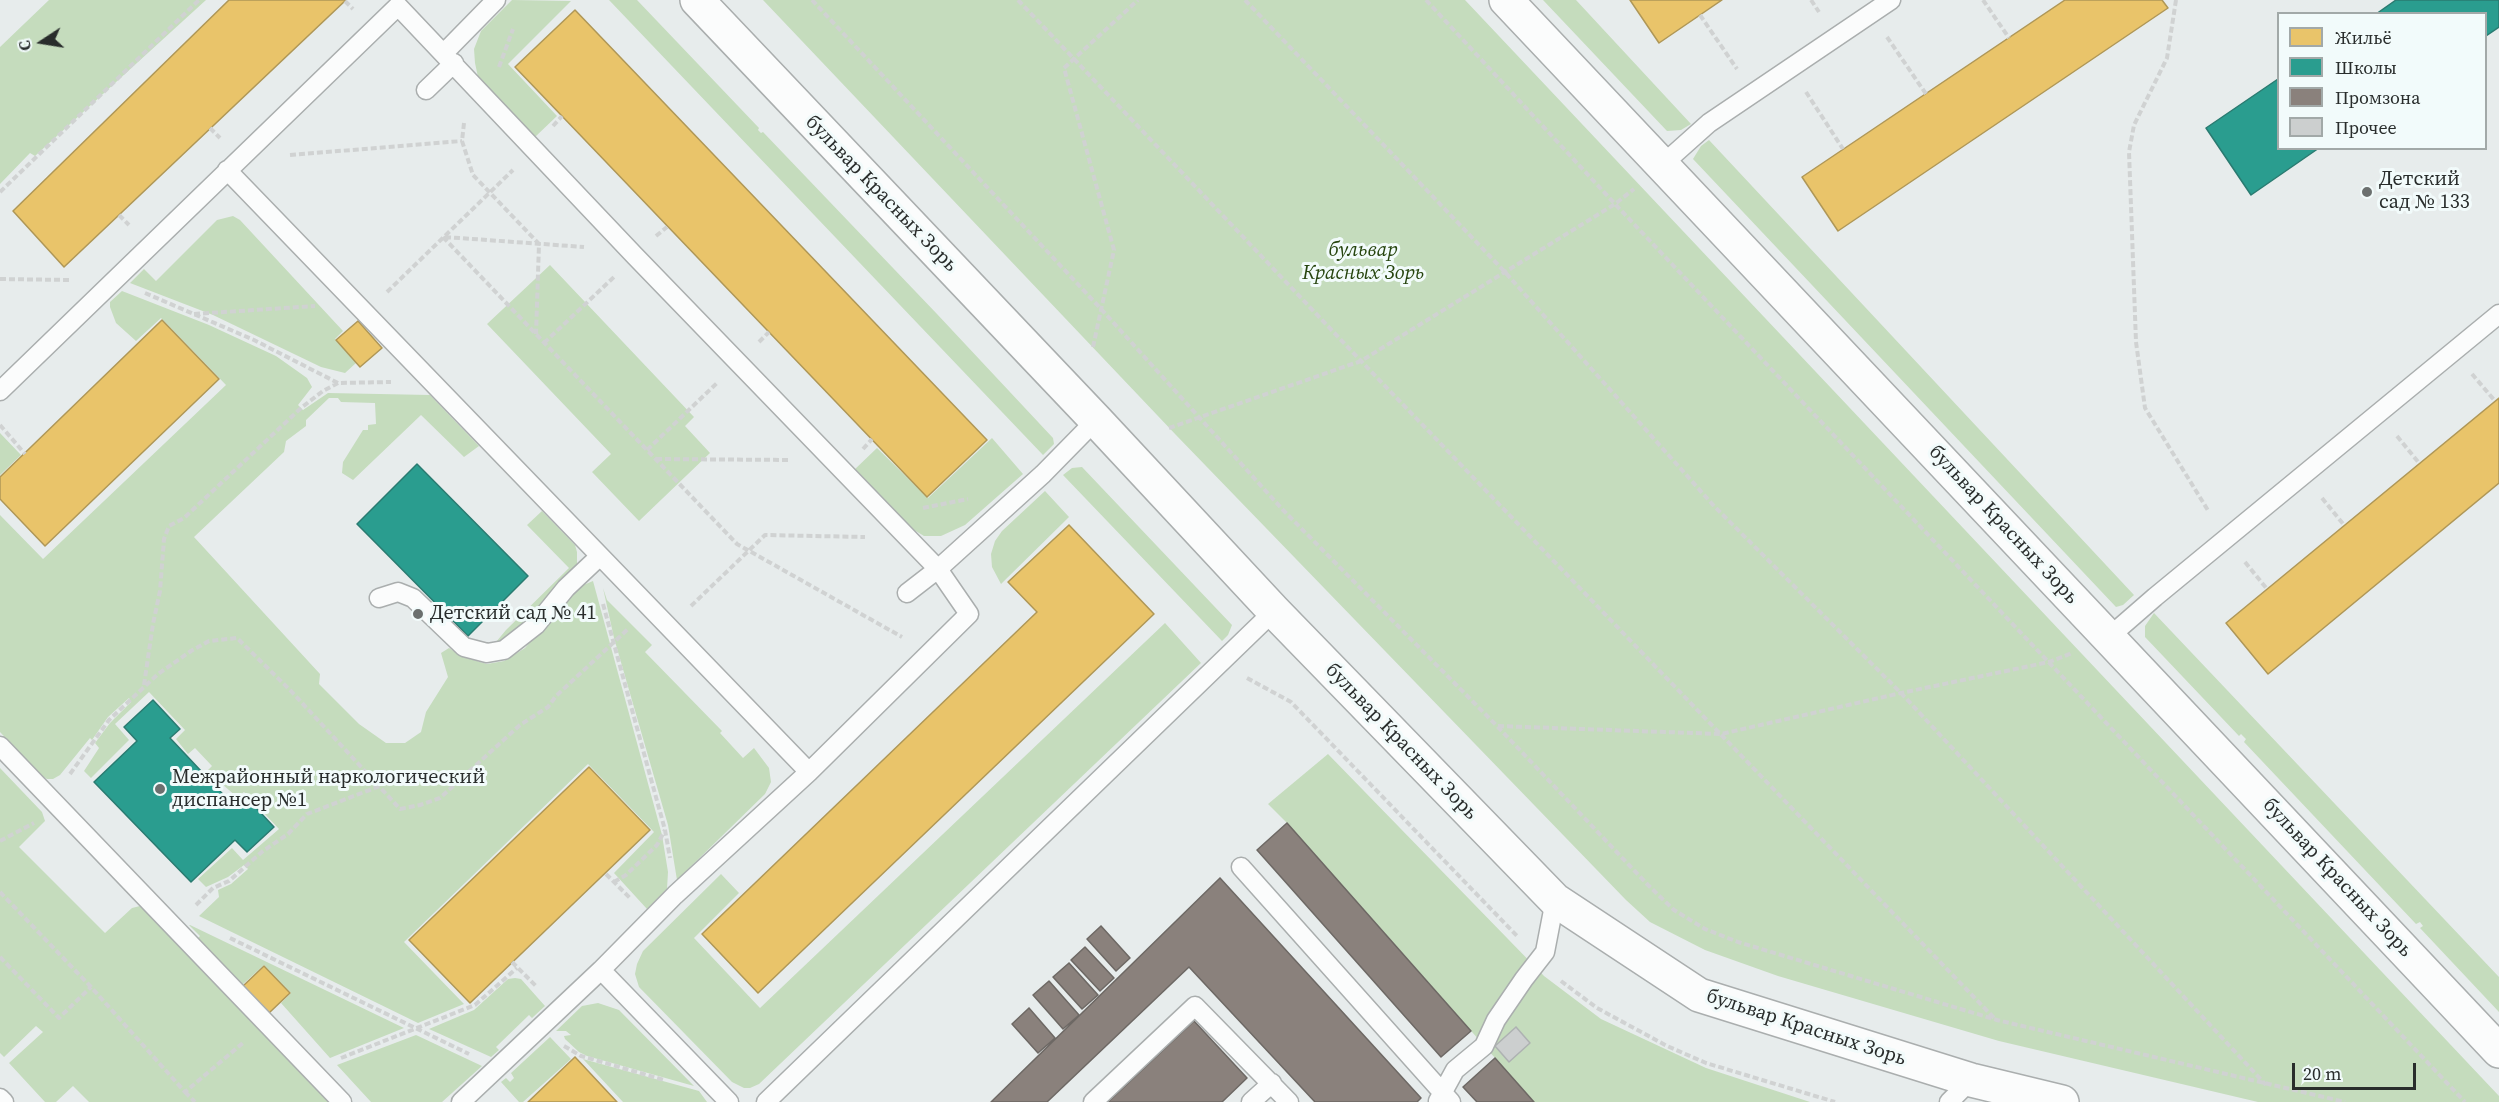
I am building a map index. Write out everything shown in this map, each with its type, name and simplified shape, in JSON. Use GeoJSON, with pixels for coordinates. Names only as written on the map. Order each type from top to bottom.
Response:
{"type":"FeatureCollection","features":[{"type":"Feature","properties":{"kind":"street","name":"бульвар Красных Зорь"},"geometry":{"type":"LineString","coordinates":[[697,0],[1274,610],[1555,900],[1699,995],[1960,1091],[2062,1102]]}},
{"type":"Feature","properties":{"kind":"street","name":"бульвар Красных Зорь"},"geometry":{"type":"LineString","coordinates":[[1506,0],[2499,1051]]}},
{"type":"Feature","properties":{"kind":"lane"},"geometry":{"type":"LineString","coordinates":[[426,90],[496,0]]}},
{"type":"Feature","properties":{"kind":"lane"},"geometry":{"type":"LineString","coordinates":[[1662,165],[1709,123],[1891,0]]}},
{"type":"Feature","properties":{"kind":"lane"},"geometry":{"type":"LineString","coordinates":[[0,391],[398,6],[635,256],[909,538],[938,569],[969,614],[809,772],[675,896],[544,1025],[461,1102]]}},
{"type":"Feature","properties":{"kind":"lane"},"geometry":{"type":"LineString","coordinates":[[233,164],[359,308],[597,560],[649,607],[809,772]]}},
{"type":"Feature","properties":{"kind":"lane"},"geometry":{"type":"LineString","coordinates":[[2109,638],[2226,538],[2499,314]]}},
{"type":"Feature","properties":{"kind":"lane"},"geometry":{"type":"LineString","coordinates":[[907,593],[938,569],[1043,474],[1096,420]]}},
{"type":"Feature","properties":{"kind":"lane"},"geometry":{"type":"LineString","coordinates":[[379,598],[398,592],[413,598],[464,647],[487,653],[496,652],[520,640],[536,625],[566,588],[597,560]]}},
{"type":"Feature","properties":{"kind":"lane"},"geometry":{"type":"LineString","coordinates":[[766,1102],[1274,610]]}},
{"type":"Feature","properties":{"kind":"lane"},"geometry":{"type":"LineString","coordinates":[[0,746],[342,1102]]}},
{"type":"Feature","properties":{"kind":"lane"},"geometry":{"type":"LineString","coordinates":[[1241,867],[1444,1099],[1455,1070],[1484,1046],[1496,1020],[1545,952],[1555,900]]}},
{"type":"Feature","properties":{"kind":"lane"},"geometry":{"type":"LineString","coordinates":[[601,970],[725,1097]]}},
{"type":"Feature","properties":{"kind":"lane"},"geometry":{"type":"LineString","coordinates":[[1093,1102],[1195,1006],[1289,1102]]}},
{"type":"Feature","properties":{"kind":"lane"},"geometry":{"type":"LineString","coordinates":[[1251,1102],[1272,1083]]}},
{"type":"Feature","properties":{"kind":"lane"},"geometry":{"type":"LineString","coordinates":[[0,1098],[4,1102]]}},
{"type":"Feature","properties":{"kind":"path"},"geometry":{"type":"LineString","coordinates":[[0,192],[198,0]]}},
{"type":"Feature","properties":{"kind":"path"},"geometry":{"type":"LineString","coordinates":[[812,0],[1102,310],[1283,510],[1497,726],[1674,910],[1705,929],[1738,942],[1996,1020],[2345,1102]]}},
{"type":"Feature","properties":{"kind":"path"},"geometry":{"type":"LineString","coordinates":[[1018,0],[1361,361],[1996,1020]]}},
{"type":"Feature","properties":{"kind":"path"},"geometry":{"type":"LineString","coordinates":[[1093,347],[1114,250],[1064,68],[1138,0]]}},
{"type":"Feature","properties":{"kind":"path"},"geometry":{"type":"LineString","coordinates":[[1245,0],[1504,271],[1714,506],[1901,693],[2267,1085]]}},
{"type":"Feature","properties":{"kind":"path"},"geometry":{"type":"LineString","coordinates":[[1426,0],[1615,204],[2465,1102]]}},
{"type":"Feature","properties":{"kind":"path"},"geometry":{"type":"LineString","coordinates":[[1983,0],[2009,38]]}},
{"type":"Feature","properties":{"kind":"path"},"geometry":{"type":"LineString","coordinates":[[2176,0],[2167,58],[2134,125],[2128,152],[2136,342],[2145,408],[2226,538]]}},
{"type":"Feature","properties":{"kind":"path"},"geometry":{"type":"LineString","coordinates":[[1871,14],[1926,94]]}},
{"type":"Feature","properties":{"kind":"path"},"geometry":{"type":"LineString","coordinates":[[1700,15],[1753,93]]}},
{"type":"Feature","properties":{"kind":"path"},"geometry":{"type":"LineString","coordinates":[[498,70],[517,20]]}},
{"type":"Feature","properties":{"kind":"path"},"geometry":{"type":"LineString","coordinates":[[1790,68],[1843,149]]}},
{"type":"Feature","properties":{"kind":"path"},"geometry":{"type":"LineString","coordinates":[[477,88],[465,115],[462,141],[473,175],[539,244],[536,334]]}},
{"type":"Feature","properties":{"kind":"path"},"geometry":{"type":"LineString","coordinates":[[233,164],[462,141]]}},
{"type":"Feature","properties":{"kind":"path"},"geometry":{"type":"LineString","coordinates":[[193,314],[359,308],[443,237],[536,149]]}},
{"type":"Feature","properties":{"kind":"path"},"geometry":{"type":"LineString","coordinates":[[1169,428],[1361,361],[1615,204],[1662,165]]}},
{"type":"Feature","properties":{"kind":"path"},"geometry":{"type":"LineString","coordinates":[[443,237],[603,248],[622,242]]}},
{"type":"Feature","properties":{"kind":"path"},"geometry":{"type":"LineString","coordinates":[[443,237],[737,544],[930,653]]}},
{"type":"Feature","properties":{"kind":"path"},"geometry":{"type":"LineString","coordinates":[[544,343],[635,256]]}},
{"type":"Feature","properties":{"kind":"path"},"geometry":{"type":"LineString","coordinates":[[0,279],[115,281],[254,340],[338,384]]}},
{"type":"Feature","properties":{"kind":"path"},"geometry":{"type":"LineString","coordinates":[[647,450],[740,362]]}},
{"type":"Feature","properties":{"kind":"path"},"geometry":{"type":"LineString","coordinates":[[144,686],[160,591],[164,539],[169,526],[184,518],[301,408],[323,391],[338,384],[430,382]]}},
{"type":"Feature","properties":{"kind":"path"},"geometry":{"type":"LineString","coordinates":[[0,425],[25,454]]}},
{"type":"Feature","properties":{"kind":"path"},"geometry":{"type":"LineString","coordinates":[[655,459],[836,461]]}},
{"type":"Feature","properties":{"kind":"path"},"geometry":{"type":"LineString","coordinates":[[917,509],[971,498]]}},
{"type":"Feature","properties":{"kind":"path"},"geometry":{"type":"LineString","coordinates":[[669,627],[765,535],[909,538]]}},
{"type":"Feature","properties":{"kind":"path"},"geometry":{"type":"LineString","coordinates":[[597,560],[613,642],[665,830],[675,896]]}},
{"type":"Feature","properties":{"kind":"path"},"geometry":{"type":"LineString","coordinates":[[52,800],[109,720],[144,686],[191,651],[209,641],[237,638],[291,692],[400,809],[440,798],[520,725],[548,707],[556,696],[649,607]]}},
{"type":"Feature","properties":{"kind":"path"},"geometry":{"type":"LineString","coordinates":[[1497,726],[1721,734],[2049,662],[2109,638]]}},
{"type":"Feature","properties":{"kind":"path"},"geometry":{"type":"LineString","coordinates":[[173,927],[213,888],[229,881],[263,851],[288,834],[308,814],[380,786]]}},
{"type":"Feature","properties":{"kind":"path"},"geometry":{"type":"LineString","coordinates":[[614,882],[626,875],[657,845],[665,830]]}},
{"type":"Feature","properties":{"kind":"path"},"geometry":{"type":"LineString","coordinates":[[0,892],[91,987],[195,1102]]}},
{"type":"Feature","properties":{"kind":"path"},"geometry":{"type":"LineString","coordinates":[[227,937],[498,1068]]}},
{"type":"Feature","properties":{"kind":"path"},"geometry":{"type":"LineString","coordinates":[[0,957],[59,1018],[91,987]]}},
{"type":"Feature","properties":{"kind":"path"},"geometry":{"type":"LineString","coordinates":[[312,1071],[475,1005],[517,968]]}},
{"type":"Feature","properties":{"kind":"path"},"geometry":{"type":"LineString","coordinates":[[185,1092],[265,1024]]}},
{"type":"Feature","properties":{"kind":"path"},"geometry":{"type":"LineString","coordinates":[[544,1025],[569,1050],[582,1056],[725,1097]]}},
{"type":"Feature","properties":{"kind":"green space"},"geometry":{"type":"Polygon","coordinates":[[[49,0],[206,0],[35,156],[30,153],[0,184],[0,47],[49,0]]]}},
{"type":"Feature","properties":{"kind":"green space"},"geometry":{"type":"Polygon","coordinates":[[[512,0],[571,1],[508,64],[557,116],[535,137],[478,77],[475,63],[474,49],[481,31],[512,0]]]}},
{"type":"Feature","properties":{"kind":"green space"},"geometry":{"type":"Polygon","coordinates":[[[609,0],[637,0],[759,128],[758,130],[763,132],[937,314],[1053,438],[1054,444],[1043,455],[609,0]]]}},
{"type":"Feature","properties":{"kind":"green space","name":"бульвар Красных Зорь"},"geometry":{"type":"Polygon","coordinates":[[[763,0],[1465,0],[2499,1096],[2499,1102],[2258,1102],[1999,1041],[1778,976],[1705,950],[1650,922],[1626,900],[1176,435],[763,0]]]}},
{"type":"Feature","properties":{"kind":"green space"},"geometry":{"type":"Polygon","coordinates":[[[1543,0],[1576,0],[1691,124],[1681,130],[1667,131],[1543,0]]]}},
{"type":"Feature","properties":{"kind":"green space"},"geometry":{"type":"Polygon","coordinates":[[[1709,140],[2134,595],[2123,605],[2116,607],[1693,159],[1701,146],[1709,140]]]}},
{"type":"Feature","properties":{"kind":"green space"},"geometry":{"type":"Polygon","coordinates":[[[233,216],[240,220],[343,331],[335,339],[356,363],[345,373],[321,367],[213,315],[130,283],[144,269],[156,281],[217,220],[233,216]]]}},
{"type":"Feature","properties":{"kind":"green space"},"geometry":{"type":"Polygon","coordinates":[[[550,265],[694,417],[685,426],[710,453],[639,521],[592,472],[611,454],[487,324],[550,265]]]}},
{"type":"Feature","properties":{"kind":"green space"},"geometry":{"type":"Polygon","coordinates":[[[122,291],[209,325],[276,356],[307,378],[312,387],[298,405],[303,410],[328,393],[430,395],[479,446],[464,457],[421,415],[353,480],[342,473],[343,462],[363,430],[368,430],[368,425],[376,424],[375,403],[341,402],[338,398],[329,398],[306,420],[306,426],[286,441],[284,452],[194,537],[320,674],[319,684],[359,724],[386,743],[405,743],[421,732],[426,712],[448,677],[441,653],[449,648],[463,657],[487,664],[504,661],[525,648],[560,606],[581,586],[593,581],[662,835],[668,872],[667,889],[647,909],[614,873],[654,832],[588,764],[404,942],[464,1004],[418,1023],[199,916],[219,897],[218,890],[231,884],[248,869],[244,865],[228,877],[206,887],[198,879],[232,848],[243,860],[279,829],[244,792],[237,797],[207,771],[212,766],[195,748],[188,754],[176,739],[185,730],[149,692],[115,724],[129,740],[91,778],[84,771],[99,748],[95,743],[110,723],[131,702],[129,698],[108,717],[92,740],[90,738],[60,775],[53,779],[47,779],[41,775],[0,732],[0,515],[43,559],[226,385],[161,318],[136,341],[116,323],[110,302],[122,291]]]}},
{"type":"Feature","properties":{"kind":"green space"},"geometry":{"type":"Polygon","coordinates":[[[0,433],[21,455],[0,475],[0,433]]]}},
{"type":"Feature","properties":{"kind":"green space"},"geometry":{"type":"Polygon","coordinates":[[[992,438],[1023,474],[965,525],[941,536],[924,536],[909,527],[853,471],[877,448],[928,498],[992,438]]]}},
{"type":"Feature","properties":{"kind":"green space"},"geometry":{"type":"Polygon","coordinates":[[[1082,467],[1232,625],[1228,635],[1222,641],[1063,475],[1072,468],[1082,467]]]}},
{"type":"Feature","properties":{"kind":"green space"},"geometry":{"type":"Polygon","coordinates":[[[1045,491],[1069,517],[1001,584],[992,567],[991,554],[995,541],[1002,531],[1045,491]]]}},
{"type":"Feature","properties":{"kind":"green space"},"geometry":{"type":"Polygon","coordinates":[[[542,511],[575,545],[577,567],[568,573],[531,618],[502,641],[496,642],[569,568],[527,525],[542,511]]]}},
{"type":"Feature","properties":{"kind":"green space"},"geometry":{"type":"Polygon","coordinates":[[[603,588],[607,600],[652,645],[645,652],[722,731],[720,733],[743,758],[754,748],[769,768],[771,782],[765,794],[677,880],[668,825],[614,638],[603,588]]]}},
{"type":"Feature","properties":{"kind":"green space"},"geometry":{"type":"Polygon","coordinates":[[[2154,613],[2499,977],[2499,1012],[2420,928],[2423,926],[2420,922],[2416,924],[2244,742],[2246,739],[2241,734],[2239,736],[2145,637],[2145,626],[2154,613]]]}},
{"type":"Feature","properties":{"kind":"green space"},"geometry":{"type":"Polygon","coordinates":[[[1165,623],[1201,663],[759,1084],[744,1088],[732,1082],[639,987],[635,974],[643,951],[721,874],[739,893],[694,938],[760,1008],[1165,623]]]}},
{"type":"Feature","properties":{"kind":"green space"},"geometry":{"type":"Polygon","coordinates":[[[1328,754],[1544,976],[1601,1019],[1706,1068],[1810,1102],[1534,1102],[1268,804],[1328,754]]]}},
{"type":"Feature","properties":{"kind":"green space"},"geometry":{"type":"Polygon","coordinates":[[[0,768],[42,812],[45,821],[19,847],[105,933],[132,908],[144,905],[329,1102],[89,1102],[73,1086],[56,1102],[45,1102],[9,1063],[43,1032],[36,1026],[4,1057],[0,1053],[0,768]]]}},
{"type":"Feature","properties":{"kind":"green space"},"geometry":{"type":"Polygon","coordinates":[[[189,925],[404,1028],[330,1058],[281,1003],[291,993],[264,965],[242,985],[198,938],[200,936],[189,925]]]}},
{"type":"Feature","properties":{"kind":"green space"},"geometry":{"type":"Polygon","coordinates":[[[508,979],[521,979],[545,1006],[532,1018],[529,1015],[496,1047],[499,1050],[491,1057],[429,1029],[474,1010],[508,979]]]}},
{"type":"Feature","properties":{"kind":"green space"},"geometry":{"type":"Polygon","coordinates":[[[598,1003],[619,1010],[694,1086],[587,1056],[565,1039],[564,1036],[571,1035],[566,1031],[556,1031],[582,1006],[598,1003]]]}},
{"type":"Feature","properties":{"kind":"green space"},"geometry":{"type":"Polygon","coordinates":[[[416,1035],[482,1066],[442,1102],[371,1102],[337,1065],[416,1035]]]}},
{"type":"Feature","properties":{"kind":"green space"},"geometry":{"type":"Polygon","coordinates":[[[550,1037],[571,1059],[523,1102],[519,1102],[501,1082],[506,1078],[510,1082],[514,1078],[511,1073],[550,1037]]]}},
{"type":"Feature","properties":{"kind":"green space"},"geometry":{"type":"Polygon","coordinates":[[[583,1059],[699,1091],[707,1102],[623,1102],[583,1059]]]}},
{"type":"Feature","properties":{"kind":"building: Жильё"},"geometry":{"type":"Polygon","coordinates":[[[229,0],[346,0],[64,267],[13,211],[229,0]]]}},
{"type":"Feature","properties":{"kind":"building: Жильё"},"geometry":{"type":"Polygon","coordinates":[[[1630,0],[1722,0],[1659,43],[1630,0]]]}},
{"type":"Feature","properties":{"kind":"building: Жильё"},"geometry":{"type":"Polygon","coordinates":[[[2065,0],[2162,0],[2168,8],[1838,231],[1802,177],[2065,0]]]}},
{"type":"Feature","properties":{"kind":"building: Жильё"},"geometry":{"type":"Polygon","coordinates":[[[575,10],[987,440],[927,497],[515,67],[575,10]]]}},
{"type":"Feature","properties":{"kind":"building: Жильё"},"geometry":{"type":"Polygon","coordinates":[[[162,320],[219,379],[45,546],[0,499],[0,477],[162,320]]]}},
{"type":"Feature","properties":{"kind":"building: Жильё"},"geometry":{"type":"Polygon","coordinates":[[[358,321],[382,348],[360,367],[336,340],[358,321]]]}},
{"type":"Feature","properties":{"kind":"building: Жильё"},"geometry":{"type":"Polygon","coordinates":[[[2499,398],[2499,483],[2268,674],[2226,623],[2499,398]]]}},
{"type":"Feature","properties":{"kind":"building: Жильё"},"geometry":{"type":"Polygon","coordinates":[[[1069,525],[1154,614],[758,993],[702,934],[1037,612],[1008,582],[1069,525]]]}},
{"type":"Feature","properties":{"kind":"building: Жильё"},"geometry":{"type":"Polygon","coordinates":[[[589,767],[650,830],[470,1003],[409,940],[589,767]]]}},
{"type":"Feature","properties":{"kind":"building: Жильё"},"geometry":{"type":"Polygon","coordinates":[[[264,966],[290,993],[269,1013],[243,986],[264,966]]]}},
{"type":"Feature","properties":{"kind":"building: Жильё"},"geometry":{"type":"Polygon","coordinates":[[[575,1057],[617,1102],[528,1102],[575,1057]]]}},
{"type":"Feature","properties":{"kind":"building: Школы"},"geometry":{"type":"Polygon","coordinates":[[[2396,0],[2499,0],[2499,27],[2487,35],[2487,12],[2379,12],[2396,0]]]}},
{"type":"Feature","properties":{"kind":"building: Школы"},"geometry":{"type":"Polygon","coordinates":[[[2277,80],[2277,150],[2316,150],[2251,195],[2206,128],[2277,80]]]}},
{"type":"Feature","properties":{"kind":"building: Школы"},"geometry":{"type":"Polygon","coordinates":[[[417,464],[528,576],[468,636],[357,524],[417,464]]]}},
{"type":"Feature","properties":{"kind":"building: Школы","name":"Межрайонный наркологический диспансер №1"},"geometry":{"type":"Polygon","coordinates":[[[153,700],[180,729],[170,738],[234,806],[245,796],[274,827],[247,852],[235,840],[191,882],[94,782],[137,741],[124,727],[153,700]]]}},
{"type":"Feature","properties":{"kind":"building: Промзона"},"geometry":{"type":"Polygon","coordinates":[[[1287,823],[1471,1031],[1441,1057],[1257,850],[1287,823]]]}},
{"type":"Feature","properties":{"kind":"building: Промзона"},"geometry":{"type":"Polygon","coordinates":[[[1220,878],[1421,1098],[1417,1102],[1315,1102],[1189,967],[1047,1102],[991,1102],[1220,878]]]}},
{"type":"Feature","properties":{"kind":"building: Промзона"},"geometry":{"type":"Polygon","coordinates":[[[1101,926],[1130,958],[1116,971],[1087,939],[1101,926]]]}},
{"type":"Feature","properties":{"kind":"building: Промзона"},"geometry":{"type":"Polygon","coordinates":[[[1085,947],[1114,978],[1100,991],[1071,960],[1085,947]]]}},
{"type":"Feature","properties":{"kind":"building: Промзона"},"geometry":{"type":"Polygon","coordinates":[[[1069,963],[1098,995],[1082,1009],[1053,977],[1069,963]]]}},
{"type":"Feature","properties":{"kind":"building: Промзона"},"geometry":{"type":"Polygon","coordinates":[[[1049,981],[1079,1015],[1063,1029],[1033,995],[1049,981]]]}},
{"type":"Feature","properties":{"kind":"building: Промзона"},"geometry":{"type":"Polygon","coordinates":[[[1029,1008],[1055,1038],[1038,1053],[1012,1024],[1029,1008]]]}},
{"type":"Feature","properties":{"kind":"building: Промзона"},"geometry":{"type":"Polygon","coordinates":[[[1194,1021],[1247,1078],[1222,1102],[1108,1102],[1194,1021]]]}},
{"type":"Feature","properties":{"kind":"building: Промзона"},"geometry":{"type":"Polygon","coordinates":[[[1495,1058],[1534,1102],[1477,1102],[1463,1087],[1495,1058]]]}},
{"type":"Feature","properties":{"kind":"building: Прочее"},"geometry":{"type":"Polygon","coordinates":[[[1516,1027],[1530,1043],[1509,1062],[1495,1046],[1516,1027]]]}},
{"type":"Feature","properties":{"kind":"place","name":"Детский сад № 133"},"geometry":{"type":"Point","coordinates":[2367,192]}},
{"type":"Feature","properties":{"kind":"place","name":"Детский сад № 41"},"geometry":{"type":"Point","coordinates":[418,614]}},
{"type":"Feature","properties":{"kind":"place","name":"Межрайонный наркологический диспансер №1"},"geometry":{"type":"Point","coordinates":[160,789]}}]}
